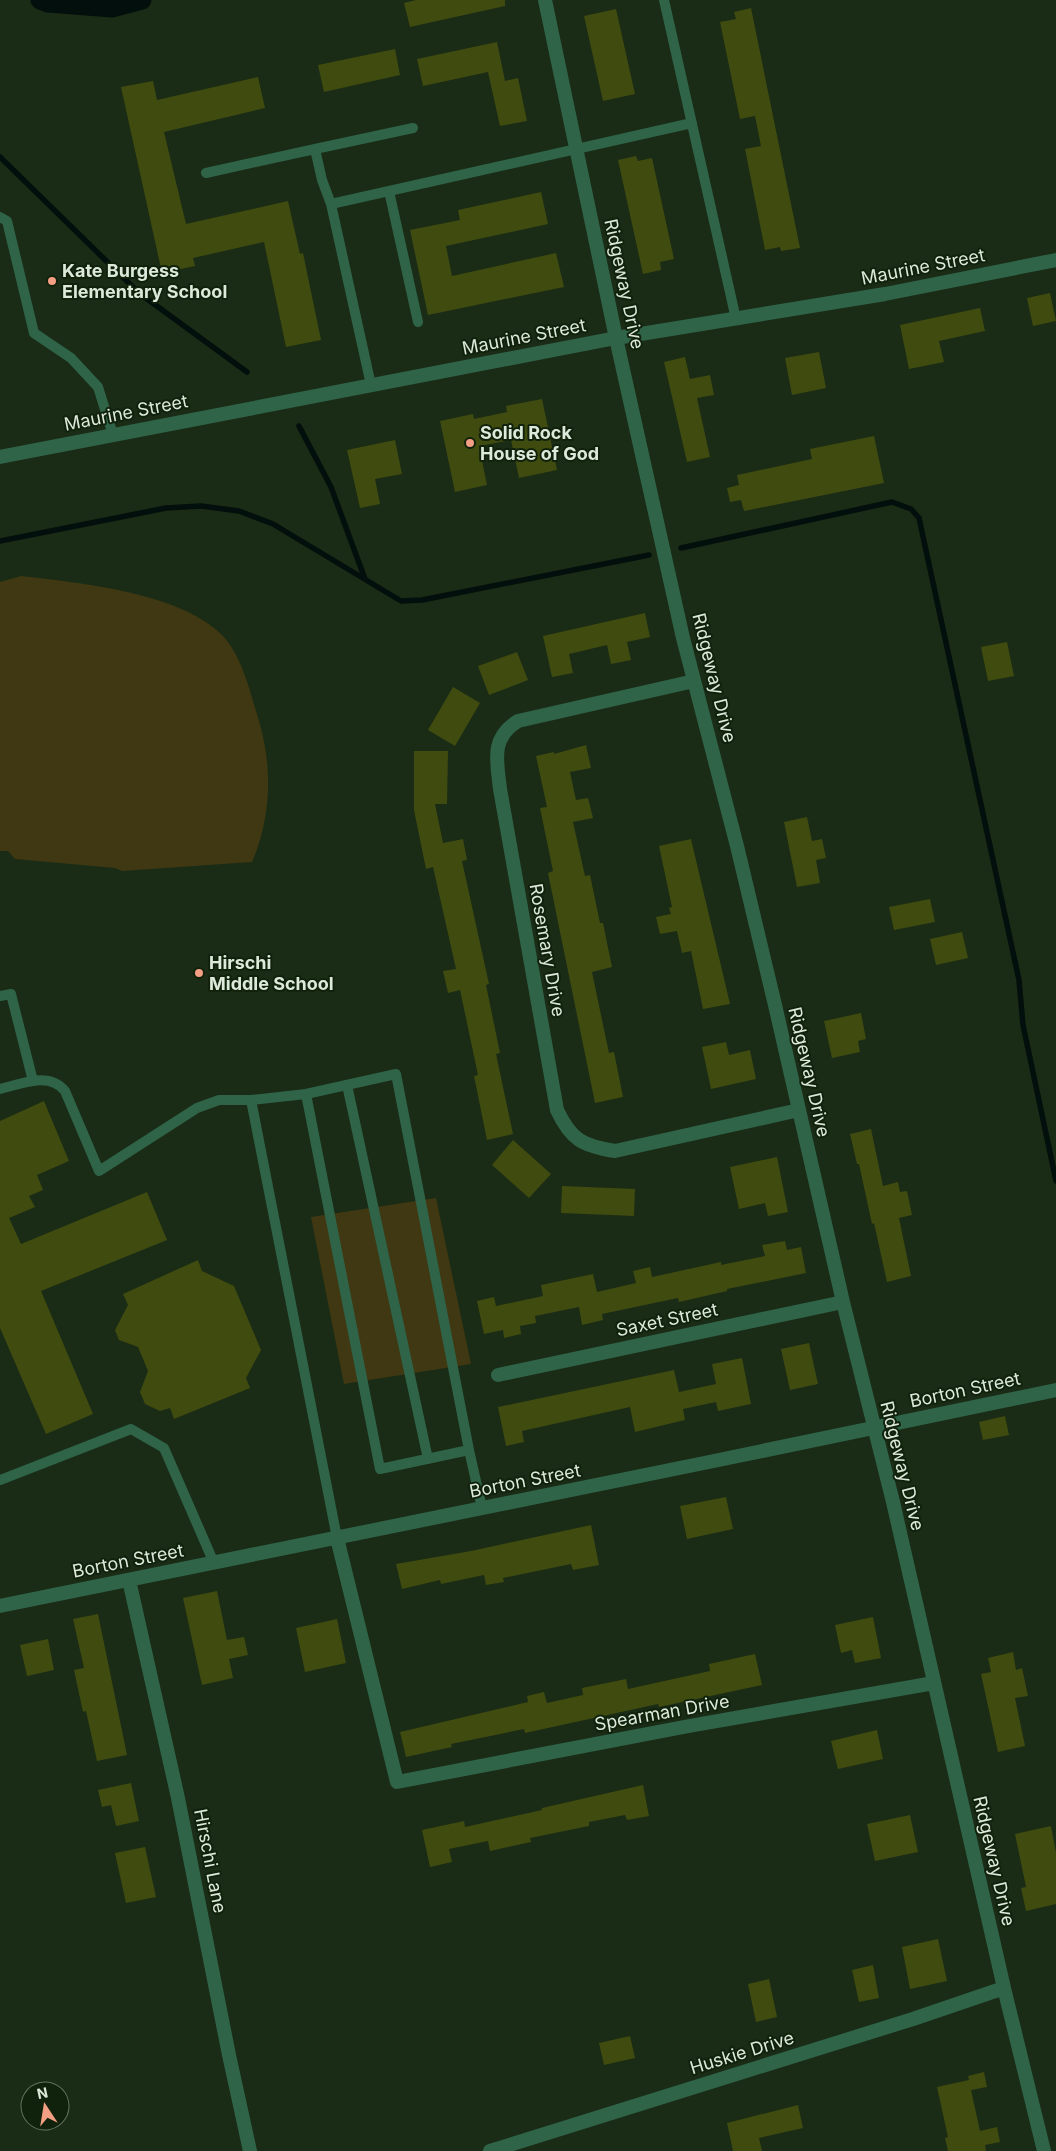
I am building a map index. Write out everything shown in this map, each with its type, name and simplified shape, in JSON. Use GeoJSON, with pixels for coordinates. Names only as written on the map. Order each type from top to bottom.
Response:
{"type":"FeatureCollection","features":[{"type":"Feature","properties":{"kind":"street","name":"Ridgeway Drive"},"geometry":{"type":"LineString","coordinates":[[544,0],[616,338],[694,681],[737,846],[1004,1988],[1044,2151]]}},
{"type":"Feature","properties":{"kind":"street","name":"Maurine Street"},"geometry":{"type":"LineString","coordinates":[[0,457],[616,338],[885,294],[1056,260]]}},
{"type":"Feature","properties":{"kind":"street","name":"Rosemary Drive"},"geometry":{"type":"LineString","coordinates":[[694,681],[518,721],[506,728],[498,744],[496,757],[500,789],[557,1110],[565,1127],[580,1141],[593,1147],[615,1151],[798,1110]]}},
{"type":"Feature","properties":{"kind":"street","name":"Saxet Street"},"geometry":{"type":"LineString","coordinates":[[498,1375],[843,1302]]}},
{"type":"Feature","properties":{"kind":"street","name":"Borton Street"},"geometry":{"type":"LineString","coordinates":[[0,1606],[1056,1390]]}},
{"type":"Feature","properties":{"kind":"street","name":"Spearman Drive"},"geometry":{"type":"LineString","coordinates":[[337,1538],[397,1782],[680,1728],[934,1683]]}},
{"type":"Feature","properties":{"kind":"street","name":"Hirschi Lane"},"geometry":{"type":"LineString","coordinates":[[129,1580],[178,1798],[250,2151]]}},
{"type":"Feature","properties":{"kind":"street","name":"Huskie Drive"},"geometry":{"type":"LineString","coordinates":[[490,2151],[913,2019],[1004,1988]]}},
{"type":"Feature","properties":{"kind":"lane"},"geometry":{"type":"LineString","coordinates":[[664,0],[736,319]]}},
{"type":"Feature","properties":{"kind":"lane"},"geometry":{"type":"LineString","coordinates":[[331,204],[692,123]]}},
{"type":"Feature","properties":{"kind":"lane"},"geometry":{"type":"LineString","coordinates":[[206,173],[413,128]]}},
{"type":"Feature","properties":{"kind":"lane"},"geometry":{"type":"LineString","coordinates":[[315,149],[322,180],[331,204],[371,385]]}},
{"type":"Feature","properties":{"kind":"lane"},"geometry":{"type":"LineString","coordinates":[[389,191],[418,322]]}},
{"type":"Feature","properties":{"kind":"lane"},"geometry":{"type":"LineString","coordinates":[[0,217],[7,221],[34,332],[71,358],[98,388],[112,435]]}},
{"type":"Feature","properties":{"kind":"lane"},"geometry":{"type":"LineString","coordinates":[[0,996],[11,994],[33,1081]]}},
{"type":"Feature","properties":{"kind":"lane"},"geometry":{"type":"LineString","coordinates":[[0,1089],[33,1081],[50,1080],[59,1083],[65,1091],[99,1171],[197,1108],[219,1100],[251,1100],[306,1094],[396,1074],[482,1508]]}},
{"type":"Feature","properties":{"kind":"lane"},"geometry":{"type":"LineString","coordinates":[[347,1085],[428,1459]]}},
{"type":"Feature","properties":{"kind":"lane"},"geometry":{"type":"LineString","coordinates":[[306,1094],[380,1469],[469,1450]]}},
{"type":"Feature","properties":{"kind":"lane"},"geometry":{"type":"LineString","coordinates":[[251,1100],[337,1538]]}},
{"type":"Feature","properties":{"kind":"lane"},"geometry":{"type":"LineString","coordinates":[[0,1480],[130,1429],[164,1448],[214,1563]]}},
{"type":"Feature","properties":{"kind":"shaded area"},"geometry":{"type":"Polygon","coordinates":[[[21,576],[99,586],[155,599],[203,620],[229,643],[240,664],[259,721],[268,775],[268,793],[263,828],[252,862],[122,871],[115,868],[15,859],[8,851],[0,851],[0,582],[21,576]]]}},
{"type":"Feature","properties":{"kind":"shaded area"},"geometry":{"type":"Polygon","coordinates":[[[436,1198],[471,1364],[344,1384],[311,1217],[436,1198]]]}},
{"type":"Feature","properties":{"kind":"building"},"geometry":{"type":"Polygon","coordinates":[[[416,0],[505,0],[505,6],[410,27],[404,3],[416,0]]]}},
{"type":"Feature","properties":{"kind":"building"},"geometry":{"type":"Polygon","coordinates":[[[751,8],[800,248],[781,251],[780,247],[765,250],[745,149],[761,146],[755,116],[740,119],[720,22],[736,19],[734,12],[751,8]]]}},
{"type":"Feature","properties":{"kind":"building"},"geometry":{"type":"Polygon","coordinates":[[[616,9],[635,94],[603,101],[584,16],[616,9]]]}},
{"type":"Feature","properties":{"kind":"building"},"geometry":{"type":"Polygon","coordinates":[[[497,42],[505,81],[518,78],[527,121],[500,126],[488,72],[423,86],[417,59],[497,42]]]}},
{"type":"Feature","properties":{"kind":"building"},"geometry":{"type":"Polygon","coordinates":[[[395,49],[400,75],[324,92],[318,65],[395,49]]]}},
{"type":"Feature","properties":{"kind":"building"},"geometry":{"type":"Polygon","coordinates":[[[258,77],[265,108],[164,132],[186,224],[288,201],[300,254],[303,253],[321,340],[286,347],[264,242],[193,258],[195,266],[162,273],[121,87],[153,81],[157,100],[258,77]]]}},
{"type":"Feature","properties":{"kind":"building"},"geometry":{"type":"Polygon","coordinates":[[[636,156],[638,161],[652,158],[674,259],[660,262],[661,270],[643,274],[618,160],[636,156]]]}},
{"type":"Feature","properties":{"kind":"building"},"geometry":{"type":"Polygon","coordinates":[[[541,192],[548,224],[446,246],[452,276],[556,253],[564,287],[428,315],[410,230],[460,220],[458,210],[541,192]]]}},
{"type":"Feature","properties":{"kind":"building"},"geometry":{"type":"Polygon","coordinates":[[[1050,293],[1056,321],[1033,326],[1027,298],[1050,293]]]}},
{"type":"Feature","properties":{"kind":"building"},"geometry":{"type":"Polygon","coordinates":[[[980,308],[985,331],[939,341],[944,362],[909,369],[900,325],[980,308]]]}},
{"type":"Feature","properties":{"kind":"building"},"geometry":{"type":"Polygon","coordinates":[[[819,352],[826,388],[792,395],[785,358],[819,352]]]}},
{"type":"Feature","properties":{"kind":"building"},"geometry":{"type":"Polygon","coordinates":[[[685,357],[690,379],[710,375],[714,395],[697,398],[710,457],[687,462],[664,362],[685,357]]]}},
{"type":"Feature","properties":{"kind":"building","name":"Solid Rock House of God"},"geometry":{"type":"Polygon","coordinates":[[[542,399],[557,470],[519,478],[511,440],[479,446],[487,485],[455,492],[440,421],[473,414],[474,419],[507,412],[506,406],[542,399]]]}},
{"type":"Feature","properties":{"kind":"building"},"geometry":{"type":"Polygon","coordinates":[[[874,436],[884,483],[744,511],[741,500],[730,502],[727,488],[739,485],[737,475],[812,459],[810,449],[874,436]]]}},
{"type":"Feature","properties":{"kind":"building"},"geometry":{"type":"Polygon","coordinates":[[[395,440],[402,474],[375,479],[380,504],[360,508],[347,450],[395,440]]]}},
{"type":"Feature","properties":{"kind":"building"},"geometry":{"type":"Polygon","coordinates":[[[645,613],[650,637],[627,642],[631,660],[611,664],[607,645],[569,654],[573,673],[552,677],[543,636],[645,613]]]}},
{"type":"Feature","properties":{"kind":"building"},"geometry":{"type":"Polygon","coordinates":[[[1007,642],[1014,676],[988,681],[981,647],[1007,642]]]}},
{"type":"Feature","properties":{"kind":"building"},"geometry":{"type":"Polygon","coordinates":[[[517,652],[528,680],[489,695],[478,666],[517,652]]]}},
{"type":"Feature","properties":{"kind":"building"},"geometry":{"type":"Polygon","coordinates":[[[453,687],[480,703],[455,746],[428,730],[453,687]]]}},
{"type":"Feature","properties":{"kind":"building"},"geometry":{"type":"Polygon","coordinates":[[[586,745],[591,768],[570,772],[576,800],[588,798],[593,818],[573,822],[585,876],[590,875],[600,923],[603,923],[612,967],[592,972],[609,1053],[614,1052],[623,1097],[595,1103],[548,873],[553,871],[540,808],[547,807],[536,756],[554,752],[554,754],[586,745]]]}},
{"type":"Feature","properties":{"kind":"building"},"geometry":{"type":"Polygon","coordinates":[[[414,751],[448,751],[447,804],[435,804],[443,843],[463,839],[467,860],[462,861],[489,984],[486,985],[500,1053],[496,1054],[513,1134],[487,1140],[474,1076],[478,1075],[460,990],[448,993],[443,971],[456,969],[433,867],[426,869],[414,810],[414,751]]]}},
{"type":"Feature","properties":{"kind":"building"},"geometry":{"type":"Polygon","coordinates":[[[807,817],[812,841],[822,839],[826,858],[816,860],[820,883],[797,887],[784,822],[807,817]]]}},
{"type":"Feature","properties":{"kind":"building"},"geometry":{"type":"Polygon","coordinates":[[[691,839],[730,1004],[703,1009],[691,951],[682,953],[677,931],[660,934],[656,917],[671,914],[669,908],[672,907],[659,846],[691,839]]]}},
{"type":"Feature","properties":{"kind":"building"},"geometry":{"type":"Polygon","coordinates":[[[930,899],[935,922],[894,930],[889,907],[930,899]]]}},
{"type":"Feature","properties":{"kind":"building"},"geometry":{"type":"Polygon","coordinates":[[[962,932],[968,958],[936,965],[930,939],[962,932]]]}},
{"type":"Feature","properties":{"kind":"building"},"geometry":{"type":"Polygon","coordinates":[[[861,1013],[866,1039],[858,1041],[860,1052],[832,1058],[824,1021],[861,1013]]]}},
{"type":"Feature","properties":{"kind":"building"},"geometry":{"type":"Polygon","coordinates":[[[726,1042],[729,1055],[750,1050],[756,1079],[711,1089],[702,1047],[726,1042]]]}},
{"type":"Feature","properties":{"kind":"building"},"geometry":{"type":"Polygon","coordinates":[[[44,1101],[69,1161],[37,1175],[43,1190],[29,1196],[35,1207],[9,1218],[21,1244],[147,1192],[167,1240],[41,1291],[93,1414],[46,1434],[0,1328],[0,1121],[44,1101]]]}},
{"type":"Feature","properties":{"kind":"building"},"geometry":{"type":"Polygon","coordinates":[[[871,1129],[883,1186],[898,1182],[900,1192],[907,1191],[912,1215],[899,1218],[911,1276],[887,1282],[874,1223],[872,1224],[859,1164],[857,1164],[850,1134],[871,1129]]]}},
{"type":"Feature","properties":{"kind":"building"},"geometry":{"type":"Polygon","coordinates":[[[513,1140],[551,1174],[529,1198],[492,1165],[513,1140]]]}},
{"type":"Feature","properties":{"kind":"building"},"geometry":{"type":"Polygon","coordinates":[[[777,1157],[788,1212],[768,1216],[765,1203],[739,1209],[730,1167],[777,1157]]]}},
{"type":"Feature","properties":{"kind":"building"},"geometry":{"type":"Polygon","coordinates":[[[562,1186],[635,1189],[634,1216],[561,1213],[562,1186]]]}},
{"type":"Feature","properties":{"kind":"building"},"geometry":{"type":"Polygon","coordinates":[[[785,1241],[787,1250],[801,1247],[806,1273],[727,1289],[727,1291],[679,1302],[678,1298],[602,1314],[603,1320],[582,1325],[579,1307],[535,1316],[536,1323],[520,1326],[521,1334],[504,1338],[503,1330],[484,1334],[477,1301],[494,1297],[496,1306],[543,1296],[541,1285],[593,1274],[597,1292],[636,1283],[633,1271],[650,1267],[652,1277],[721,1262],[721,1265],[765,1256],[762,1245],[785,1241]]]}},
{"type":"Feature","properties":{"kind":"building"},"geometry":{"type":"Polygon","coordinates":[[[198,1260],[202,1271],[234,1286],[261,1350],[246,1378],[250,1388],[174,1419],[170,1408],[160,1411],[145,1404],[140,1392],[148,1371],[138,1347],[119,1340],[115,1330],[128,1305],[123,1294],[198,1260]]]}},
{"type":"Feature","properties":{"kind":"building"},"geometry":{"type":"Polygon","coordinates":[[[809,1343],[818,1384],[790,1390],[781,1349],[809,1343]]]}},
{"type":"Feature","properties":{"kind":"building"},"geometry":{"type":"Polygon","coordinates":[[[742,1358],[751,1404],[718,1411],[716,1402],[683,1409],[685,1420],[635,1432],[630,1407],[522,1431],[524,1442],[506,1446],[498,1407],[674,1370],[679,1392],[716,1384],[712,1364],[742,1358]]]}},
{"type":"Feature","properties":{"kind":"building"},"geometry":{"type":"Polygon","coordinates":[[[1005,1416],[1009,1435],[983,1440],[979,1422],[1005,1416]]]}},
{"type":"Feature","properties":{"kind":"building"},"geometry":{"type":"Polygon","coordinates":[[[726,1497],[733,1529],[687,1539],[680,1506],[726,1497]]]}},
{"type":"Feature","properties":{"kind":"building"},"geometry":{"type":"Polygon","coordinates":[[[591,1525],[599,1565],[573,1570],[571,1564],[503,1578],[504,1582],[486,1585],[484,1575],[441,1584],[440,1580],[402,1589],[396,1564],[471,1551],[591,1525]]]}},
{"type":"Feature","properties":{"kind":"building"},"geometry":{"type":"Polygon","coordinates":[[[217,1591],[227,1640],[244,1637],[248,1655],[229,1659],[233,1678],[202,1685],[183,1598],[217,1591]]]}},
{"type":"Feature","properties":{"kind":"building"},"geometry":{"type":"Polygon","coordinates":[[[98,1614],[127,1755],[97,1761],[86,1711],[83,1712],[74,1670],[84,1668],[73,1619],[98,1614]]]}},
{"type":"Feature","properties":{"kind":"building"},"geometry":{"type":"Polygon","coordinates":[[[873,1617],[881,1658],[855,1663],[852,1650],[841,1653],[835,1625],[873,1617]]]}},
{"type":"Feature","properties":{"kind":"building"},"geometry":{"type":"Polygon","coordinates":[[[337,1619],[346,1663],[305,1672],[296,1628],[337,1619]]]}},
{"type":"Feature","properties":{"kind":"building"},"geometry":{"type":"Polygon","coordinates":[[[48,1639],[54,1670],[27,1676],[20,1645],[48,1639]]]}},
{"type":"Feature","properties":{"kind":"building"},"geometry":{"type":"Polygon","coordinates":[[[1013,1652],[1016,1670],[1022,1668],[1028,1696],[1015,1698],[1025,1746],[998,1752],[981,1674],[991,1672],[988,1658],[1013,1652]]]}},
{"type":"Feature","properties":{"kind":"building"},"geometry":{"type":"Polygon","coordinates":[[[755,1654],[762,1685],[659,1707],[658,1704],[525,1733],[524,1729],[451,1744],[452,1747],[406,1757],[400,1732],[528,1702],[527,1696],[544,1692],[547,1703],[583,1695],[582,1688],[626,1679],[628,1689],[710,1671],[709,1664],[755,1654]]]}},
{"type":"Feature","properties":{"kind":"building"},"geometry":{"type":"Polygon","coordinates":[[[877,1730],[883,1759],[838,1769],[831,1741],[877,1730]]]}},
{"type":"Feature","properties":{"kind":"building"},"geometry":{"type":"Polygon","coordinates":[[[131,1783],[139,1821],[116,1826],[111,1805],[102,1807],[98,1790],[131,1783]]]}},
{"type":"Feature","properties":{"kind":"building"},"geometry":{"type":"Polygon","coordinates":[[[643,1785],[649,1816],[627,1820],[625,1815],[589,1822],[589,1826],[530,1838],[531,1842],[490,1851],[488,1841],[449,1849],[452,1862],[430,1867],[422,1830],[464,1821],[465,1827],[643,1785]]]}},
{"type":"Feature","properties":{"kind":"building"},"geometry":{"type":"Polygon","coordinates":[[[910,1815],[918,1852],[875,1861],[867,1824],[910,1815]]]}},
{"type":"Feature","properties":{"kind":"building"},"geometry":{"type":"Polygon","coordinates":[[[1051,1826],[1056,1853],[1056,1904],[1026,1911],[1021,1888],[1026,1887],[1015,1834],[1051,1826]]]}},
{"type":"Feature","properties":{"kind":"building"},"geometry":{"type":"Polygon","coordinates":[[[145,1847],[156,1897],[126,1903],[115,1853],[145,1847]]]}},
{"type":"Feature","properties":{"kind":"building"},"geometry":{"type":"Polygon","coordinates":[[[938,1939],[947,1981],[910,1989],[902,1947],[938,1939]]]}},
{"type":"Feature","properties":{"kind":"building"},"geometry":{"type":"Polygon","coordinates":[[[873,1965],[879,1998],[859,2002],[852,1970],[873,1965]]]}},
{"type":"Feature","properties":{"kind":"building"},"geometry":{"type":"Polygon","coordinates":[[[769,1979],[777,2017],[756,2022],[748,1984],[769,1979]]]}},
{"type":"Feature","properties":{"kind":"building"},"geometry":{"type":"Polygon","coordinates":[[[630,2036],[635,2058],[604,2065],[599,2043],[630,2036]]]}},
{"type":"Feature","properties":{"kind":"building"},"geometry":{"type":"Polygon","coordinates":[[[984,2072],[987,2087],[971,2090],[980,2131],[997,2127],[1000,2142],[985,2145],[986,2151],[948,2151],[945,2138],[948,2137],[937,2087],[969,2080],[968,2076],[984,2072]]]}},
{"type":"Feature","properties":{"kind":"building"},"geometry":{"type":"Polygon","coordinates":[[[798,2105],[803,2128],[759,2138],[762,2151],[733,2151],[727,2123],[798,2105]]]}},
{"type":"Feature","properties":{"kind":"waterway"},"geometry":{"type":"LineString","coordinates":[[40,0],[48,3],[112,8],[142,0]]}},
{"type":"Feature","properties":{"kind":"waterway"},"geometry":{"type":"LineString","coordinates":[[0,157],[139,293],[247,372]]}},
{"type":"Feature","properties":{"kind":"waterway"},"geometry":{"type":"LineString","coordinates":[[299,426],[331,487],[365,579]]}},
{"type":"Feature","properties":{"kind":"waterway"},"geometry":{"type":"LineString","coordinates":[[681,548],[892,502],[911,509],[919,518],[1019,980],[1023,1025],[1056,1181]]}},
{"type":"Feature","properties":{"kind":"waterway"},"geometry":{"type":"LineString","coordinates":[[0,541],[166,508],[201,506],[239,511],[273,524],[401,601],[422,600],[649,555]]}},
{"type":"Feature","properties":{"kind":"place","name":"Kate Burgess Elementary School"},"geometry":{"type":"Point","coordinates":[52,281]}},
{"type":"Feature","properties":{"kind":"place","name":"Solid Rock House of God"},"geometry":{"type":"Point","coordinates":[470,443]}},
{"type":"Feature","properties":{"kind":"place","name":"Hirschi Middle School"},"geometry":{"type":"Point","coordinates":[199,973]}}]}
